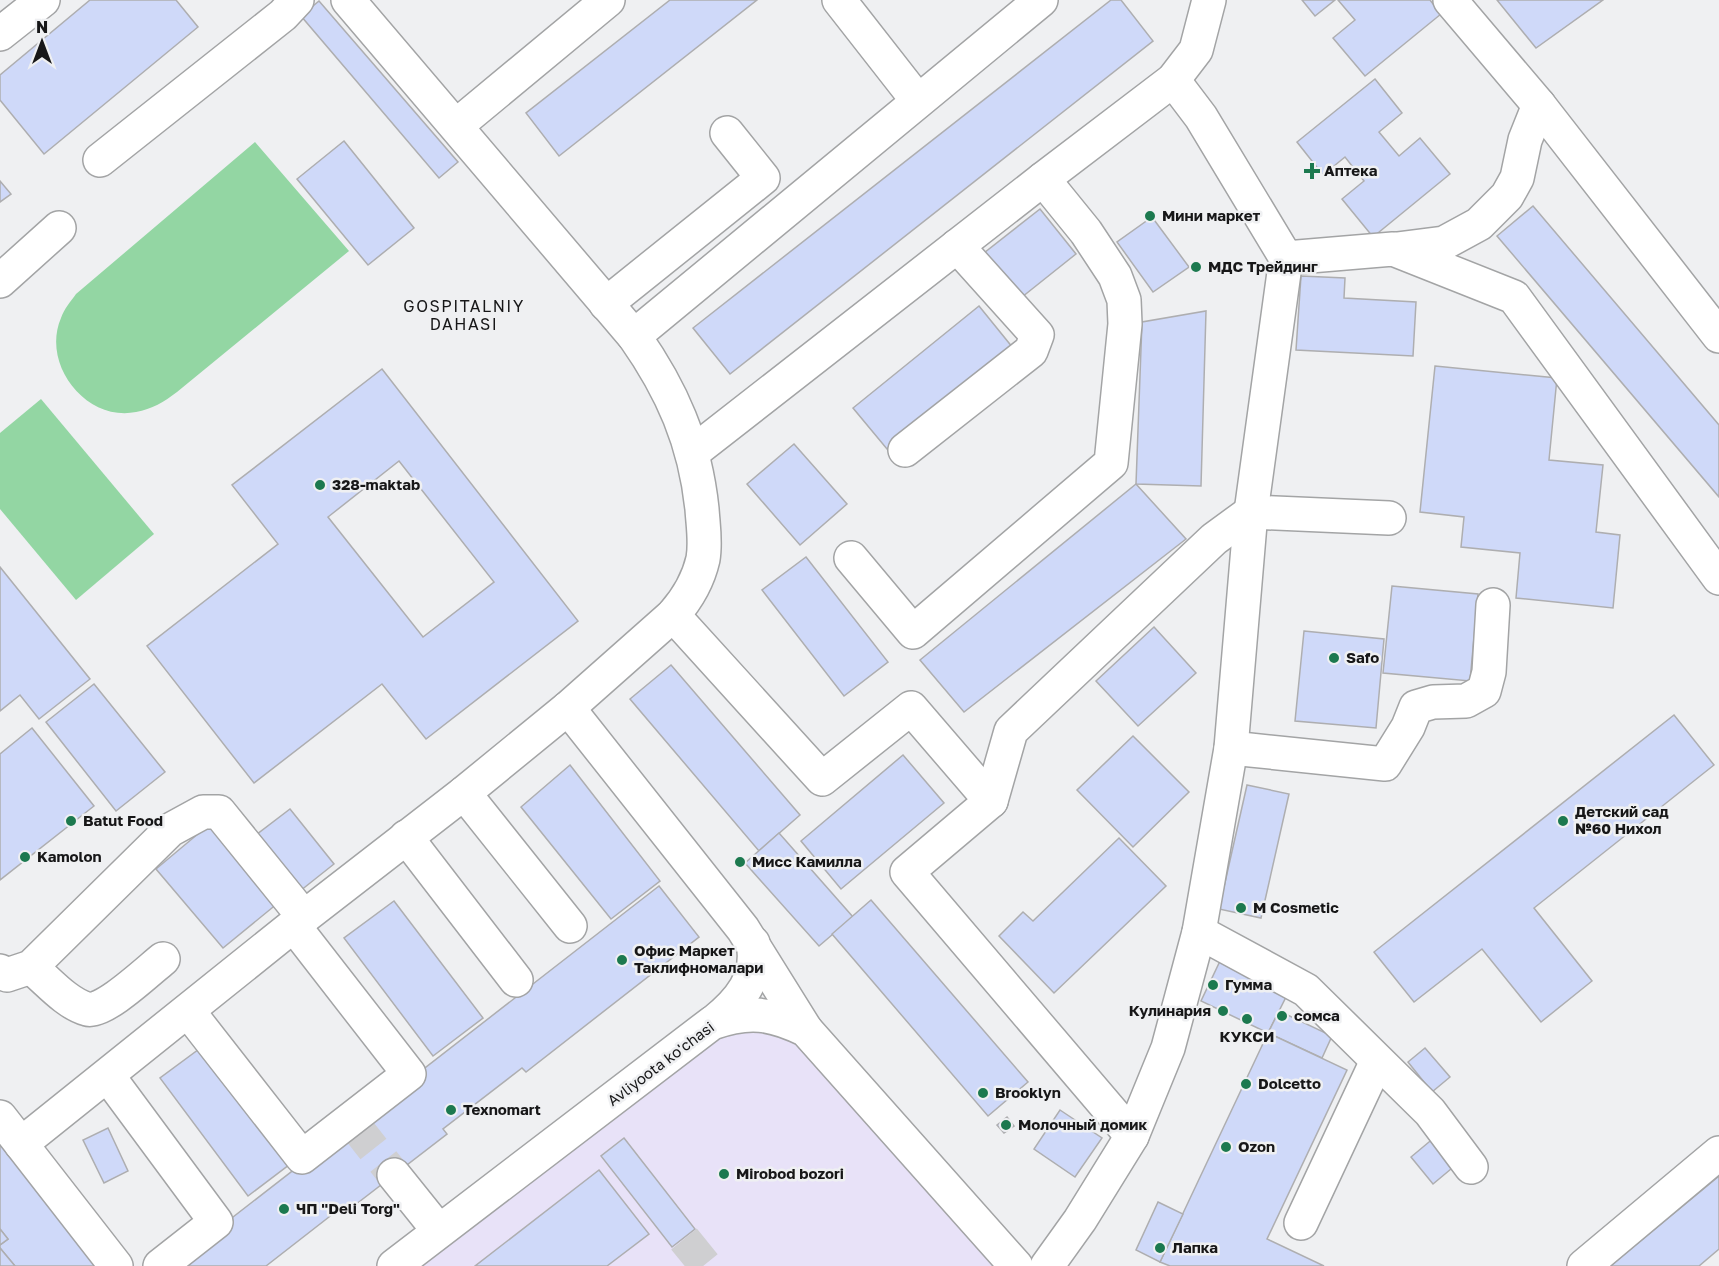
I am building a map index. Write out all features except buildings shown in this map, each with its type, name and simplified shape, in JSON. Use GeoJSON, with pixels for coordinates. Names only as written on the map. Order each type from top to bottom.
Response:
{"type":"FeatureCollection","features":[{"type":"Feature","properties":{"kind":"street"},"geometry":{"type":"LineString","coordinates":[[0,34],[43,0]]}},
{"type":"Feature","properties":{"kind":"street"},"geometry":{"type":"LineString","coordinates":[[100,160],[283,15],[297,0]]}},
{"type":"Feature","properties":{"kind":"street"},"geometry":{"type":"LineString","coordinates":[[21,1144],[568,708],[673,615],[687,599],[697,579],[703,557],[704,536],[700,494],[692,453],[682,421],[668,389],[652,362],[634,336],[348,0]]}},
{"type":"Feature","properties":{"kind":"street"},"geometry":{"type":"LineString","coordinates":[[839,0],[918,101]]}},
{"type":"Feature","properties":{"kind":"street"},"geometry":{"type":"LineString","coordinates":[[634,336],[1041,0]]}},
{"type":"Feature","properties":{"kind":"street"},"geometry":{"type":"LineString","coordinates":[[692,453],[1173,80],[1196,50],[1209,0]]}},
{"type":"Feature","properties":{"kind":"street"},"geometry":{"type":"LineString","coordinates":[[1450,0],[1539,105],[1714,321]]}},
{"type":"Feature","properties":{"kind":"street"},"geometry":{"type":"LineString","coordinates":[[456,126],[597,3]]}},
{"type":"Feature","properties":{"kind":"street"},"geometry":{"type":"LineString","coordinates":[[1047,1266],[1080,1220],[1132,1136],[1168,1048],[1199,932],[1232,748],[1251,512],[1286,258],[1201,117],[1173,80]]}},
{"type":"Feature","properties":{"kind":"street"},"geometry":{"type":"LineString","coordinates":[[1286,258],[1444,243],[1479,224],[1507,196],[1517,178],[1525,140],[1539,105]]}},
{"type":"Feature","properties":{"kind":"street"},"geometry":{"type":"LineString","coordinates":[[606,304],[763,178],[727,133]]}},
{"type":"Feature","properties":{"kind":"street"},"geometry":{"type":"LineString","coordinates":[[851,558],[913,632],[1111,463],[1125,324],[1124,300],[1115,276],[1086,232],[1043,179]]}},
{"type":"Feature","properties":{"kind":"street"},"geometry":{"type":"LineString","coordinates":[[0,281],[59,228]]}},
{"type":"Feature","properties":{"kind":"street"},"geometry":{"type":"LineString","coordinates":[[905,450],[1031,351],[1037,335],[957,246]]}},
{"type":"Feature","properties":{"kind":"street"},"geometry":{"type":"LineString","coordinates":[[1392,249],[1514,297],[1719,578]]}},
{"type":"Feature","properties":{"kind":"street"},"geometry":{"type":"LineString","coordinates":[[1132,1136],[907,872],[991,801],[1011,731],[1214,539],[1251,512],[1389,518]]}},
{"type":"Feature","properties":{"kind":"street"},"geometry":{"type":"LineString","coordinates":[[1232,748],[1385,764],[1408,727],[1416,707],[1433,702],[1466,701],[1484,692],[1489,672],[1493,605]]}},
{"type":"Feature","properties":{"kind":"street"},"geometry":{"type":"LineString","coordinates":[[673,615],[822,779],[911,708],[991,801]]}},
{"type":"Feature","properties":{"kind":"street"},"geometry":{"type":"LineString","coordinates":[[568,708],[744,929],[806,1030]]}},
{"type":"Feature","properties":{"kind":"street"},"geometry":{"type":"LineString","coordinates":[[464,793],[570,926]]}},
{"type":"Feature","properties":{"kind":"street"},"geometry":{"type":"LineString","coordinates":[[163,959],[105,1005],[89,1010],[16,969],[170,830],[203,812],[219,812],[409,1074],[352,1122],[302,1157],[188,1011]]}},
{"type":"Feature","properties":{"kind":"street"},"geometry":{"type":"LineString","coordinates":[[406,837],[516,980]]}},
{"type":"Feature","properties":{"kind":"street"},"geometry":{"type":"LineString","coordinates":[[1199,932],[1306,990],[1430,1112],[1471,1167]]}},
{"type":"Feature","properties":{"kind":"street"},"geometry":{"type":"LineString","coordinates":[[712,1023],[733,1007],[746,988],[754,966],[753,943]]}},
{"type":"Feature","properties":{"kind":"street","name":"Avliyoota ko'chasi"},"geometry":{"type":"LineString","coordinates":[[404,1263],[440,1231],[712,1023],[735,1016],[759,1014],[782,1019],[806,1030],[1016,1266]]}},
{"type":"Feature","properties":{"kind":"street"},"geometry":{"type":"LineString","coordinates":[[1301,1223],[1377,1061]]}},
{"type":"Feature","properties":{"kind":"street"},"geometry":{"type":"LineString","coordinates":[[108,1076],[216,1222],[160,1266]]}},
{"type":"Feature","properties":{"kind":"street"},"geometry":{"type":"LineString","coordinates":[[0,1117],[116,1266]]}},
{"type":"Feature","properties":{"kind":"street"},"geometry":{"type":"LineString","coordinates":[[1584,1266],[1719,1153]]}},
{"type":"Feature","properties":{"kind":"street"},"geometry":{"type":"LineString","coordinates":[[394,1175],[440,1231]]}},
{"type":"Feature","properties":{"kind":"shaded area","name":"Mirobod bozori"},"geometry":{"type":"Polygon","coordinates":[[[771,1016],[1016,1266],[394,1266],[712,1023],[771,1016]]]}},
{"type":"Feature","properties":{"kind":"green space"},"geometry":{"type":"Polygon","coordinates":[[[255,142],[349,251],[163,402],[142,411],[118,413],[100,408],[85,399],[72,386],[57,354],[56,336],[64,311],[76,294],[255,142]]]}},
{"type":"Feature","properties":{"kind":"green space"},"geometry":{"type":"Polygon","coordinates":[[[41,399],[154,534],[76,600],[0,509],[0,433],[41,399]]]}},
{"type":"Feature","properties":{"kind":"tunnel"},"geometry":{"type":"LineString","coordinates":[[353,1123],[394,1175]]}},
{"type":"Feature","properties":{"kind":"tunnel"},"geometry":{"type":"LineString","coordinates":[[684,1239],[706,1266]]}},
{"type":"Feature","properties":{"kind":"place","name":"Аптека"},"geometry":{"type":"Point","coordinates":[1312,171]}},
{"type":"Feature","properties":{"kind":"place","name":"Мини маркет"},"geometry":{"type":"Point","coordinates":[1150,216]}},
{"type":"Feature","properties":{"kind":"place","name":"МДС Трейдинг"},"geometry":{"type":"Point","coordinates":[1196,267]}},
{"type":"Feature","properties":{"kind":"place","name":"328-maktab"},"geometry":{"type":"Point","coordinates":[320,485]}},
{"type":"Feature","properties":{"kind":"place","name":"Safo"},"geometry":{"type":"Point","coordinates":[1334,658]}},
{"type":"Feature","properties":{"kind":"place","name":"Batut Food"},"geometry":{"type":"Point","coordinates":[71,821]}},
{"type":"Feature","properties":{"kind":"place","name":"Детский сад №60 Нихол"},"geometry":{"type":"Point","coordinates":[1563,821]}},
{"type":"Feature","properties":{"kind":"place","name":"Kamolon"},"geometry":{"type":"Point","coordinates":[25,857]}},
{"type":"Feature","properties":{"kind":"place","name":"Мисс Камилла"},"geometry":{"type":"Point","coordinates":[740,862]}},
{"type":"Feature","properties":{"kind":"place","name":"M Cosmetic"},"geometry":{"type":"Point","coordinates":[1241,908]}},
{"type":"Feature","properties":{"kind":"place","name":"Офис Маркет Таклифномалари"},"geometry":{"type":"Point","coordinates":[622,960]}},
{"type":"Feature","properties":{"kind":"place","name":"Гумма"},"geometry":{"type":"Point","coordinates":[1213,985]}},
{"type":"Feature","properties":{"kind":"place","name":"Кулинария"},"geometry":{"type":"Point","coordinates":[1223,1011]}},
{"type":"Feature","properties":{"kind":"place","name":"сомса"},"geometry":{"type":"Point","coordinates":[1282,1016]}},
{"type":"Feature","properties":{"kind":"place","name":"КУКСИ"},"geometry":{"type":"Point","coordinates":[1247,1019]}},
{"type":"Feature","properties":{"kind":"place","name":"Dolcetto"},"geometry":{"type":"Point","coordinates":[1246,1084]}},
{"type":"Feature","properties":{"kind":"place","name":"Brooklyn"},"geometry":{"type":"Point","coordinates":[983,1093]}},
{"type":"Feature","properties":{"kind":"place","name":"Texnomart"},"geometry":{"type":"Point","coordinates":[451,1110]}},
{"type":"Feature","properties":{"kind":"place","name":"Молочный домик"},"geometry":{"type":"Point","coordinates":[1006,1125]}},
{"type":"Feature","properties":{"kind":"place","name":"Ozon"},"geometry":{"type":"Point","coordinates":[1226,1147]}},
{"type":"Feature","properties":{"kind":"place","name":"Mirobod bozori"},"geometry":{"type":"Point","coordinates":[724,1174]}},
{"type":"Feature","properties":{"kind":"place","name":"ЧП \"Deli Torg\""},"geometry":{"type":"Point","coordinates":[284,1209]}},
{"type":"Feature","properties":{"kind":"place","name":"Лапка"},"geometry":{"type":"Point","coordinates":[1160,1248]}},
{"type":"Feature","properties":{"kind":"district","name":"GOSPITALNIY DAHASI"},"geometry":{"type":"Point","coordinates":[464,315]}}]}
